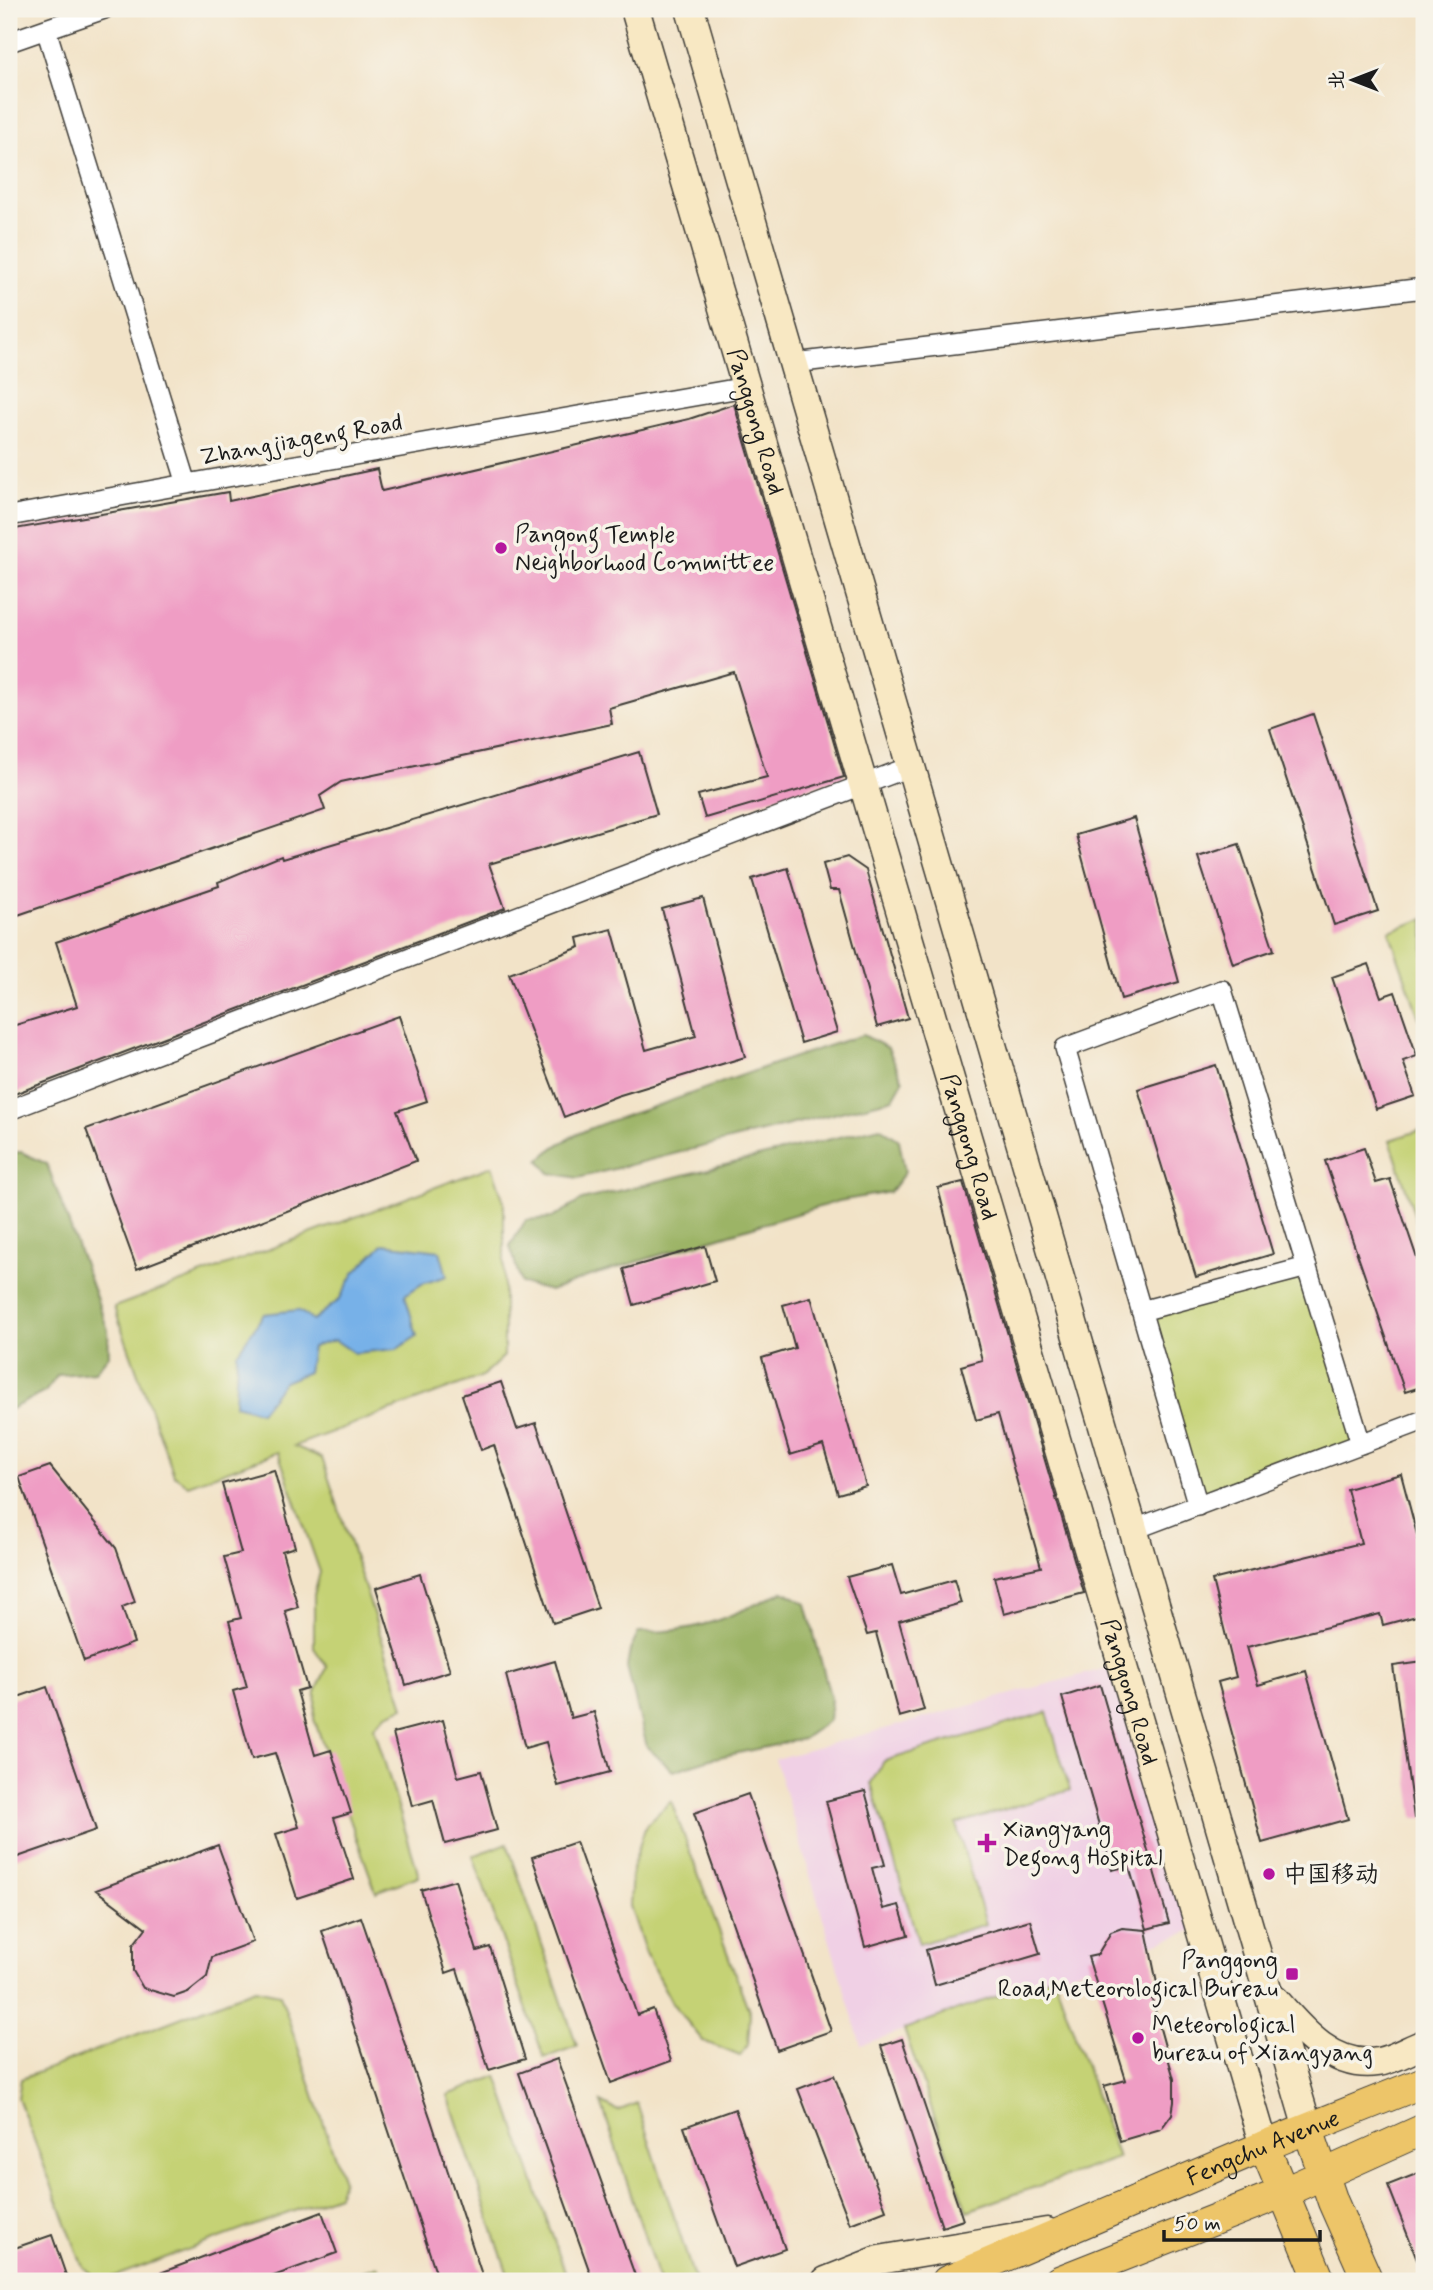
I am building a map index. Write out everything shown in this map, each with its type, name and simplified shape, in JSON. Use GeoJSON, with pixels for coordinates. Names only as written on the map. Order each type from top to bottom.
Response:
{"type":"FeatureCollection","features":[{"type":"Feature","properties":{"kind":"main road","name":"Panggong Road"},"geometry":{"type":"LineString","coordinates":[[635,9],[1264,2146],[1320,2281]]}},
{"type":"Feature","properties":{"kind":"main road","name":"Panggong Road"},"geometry":{"type":"LineString","coordinates":[[690,9],[1308,2129],[1322,2175],[1368,2281]]}},
{"type":"Feature","properties":{"kind":"main road"},"geometry":{"type":"LineString","coordinates":[[1270,1996],[1312,2043],[1352,2060],[1378,2062],[1424,2043]]}},
{"type":"Feature","properties":{"kind":"main road","name":"Fengchu Avenue"},"geometry":{"type":"LineString","coordinates":[[947,2281],[1264,2146],[1424,2082]]}},
{"type":"Feature","properties":{"kind":"main road","name":"Fengchu Avenue"},"geometry":{"type":"LineString","coordinates":[[1059,2281],[1081,2276],[1282,2193],[1424,2129]]}},
{"type":"Feature","properties":{"kind":"main road"},"geometry":{"type":"LineString","coordinates":[[826,2281],[879,2260],[1074,2227]]}},
{"type":"Feature","properties":{"kind":"street"},"geometry":{"type":"LineString","coordinates":[[9,42],[104,9]]}},
{"type":"Feature","properties":{"kind":"street","name":"Zhangjiageng Road"},"geometry":{"type":"LineString","coordinates":[[46,29],[187,484],[746,387]]}},
{"type":"Feature","properties":{"kind":"street"},"geometry":{"type":"LineString","coordinates":[[794,363],[1424,288]]}},
{"type":"Feature","properties":{"kind":"street"},"geometry":{"type":"LineString","coordinates":[[9,516],[187,484]]}},
{"type":"Feature","properties":{"kind":"street"},"geometry":{"type":"LineString","coordinates":[[9,1110],[912,766]]}},
{"type":"Feature","properties":{"kind":"street"},"geometry":{"type":"LineString","coordinates":[[1198,1506],[1065,1048],[1222,990],[1362,1444]]}},
{"type":"Feature","properties":{"kind":"street"},"geometry":{"type":"LineString","coordinates":[[1141,1311],[1307,1267]]}},
{"type":"Feature","properties":{"kind":"street"},"geometry":{"type":"LineString","coordinates":[[1135,1529],[1424,1420]]}},
{"type":"Feature","properties":{"kind":"shaded area","name":"Xiangyang Degong Hospital"},"geometry":{"type":"Polygon","coordinates":[[[1121,1664],[1200,1928],[861,2045],[775,1759],[1121,1664]]]}},
{"type":"Feature","properties":{"kind":"green space"},"geometry":{"type":"Polygon","coordinates":[[[1424,919],[1424,1032],[1389,931],[1424,919]]]}},
{"type":"Feature","properties":{"kind":"green space"},"geometry":{"type":"Polygon","coordinates":[[[863,1035],[888,1048],[903,1081],[893,1099],[578,1178],[550,1173],[539,1160],[566,1140],[598,1125],[863,1035]]]}},
{"type":"Feature","properties":{"kind":"green space"},"geometry":{"type":"Polygon","coordinates":[[[880,1127],[899,1140],[905,1172],[890,1192],[839,1201],[587,1277],[550,1291],[521,1283],[510,1246],[526,1220],[552,1218],[582,1200],[880,1127]]]}},
{"type":"Feature","properties":{"kind":"green space"},"geometry":{"type":"Polygon","coordinates":[[[1424,1129],[1424,1244],[1390,1140],[1424,1129]]]}},
{"type":"Feature","properties":{"kind":"green space"},"geometry":{"type":"Polygon","coordinates":[[[21,1152],[47,1164],[108,1330],[109,1355],[95,1372],[58,1375],[45,1392],[9,1410],[9,1153],[21,1152]]]}},
{"type":"Feature","properties":{"kind":"green space"},"geometry":{"type":"Polygon","coordinates":[[[492,1166],[504,1202],[504,1356],[483,1376],[294,1446],[322,1458],[404,1707],[387,1714],[374,1727],[419,1876],[376,1892],[314,1719],[316,1692],[327,1667],[314,1648],[314,1595],[320,1572],[278,1452],[188,1485],[174,1475],[114,1307],[492,1166]]]}},
{"type":"Feature","properties":{"kind":"green space"},"geometry":{"type":"Polygon","coordinates":[[[1307,1267],[1361,1444],[1198,1506],[1141,1311],[1307,1267]]]}},
{"type":"Feature","properties":{"kind":"green space"},"geometry":{"type":"Polygon","coordinates":[[[784,1591],[806,1604],[831,1699],[829,1720],[803,1739],[710,1759],[673,1771],[647,1747],[627,1667],[630,1650],[639,1632],[661,1632],[698,1626],[731,1615],[784,1591]]]}},
{"type":"Feature","properties":{"kind":"green space"},"geometry":{"type":"Polygon","coordinates":[[[1047,1712],[1070,1790],[956,1824],[986,1924],[919,1944],[871,1783],[884,1761],[1047,1712]]]}},
{"type":"Feature","properties":{"kind":"green space"},"geometry":{"type":"Polygon","coordinates":[[[671,1801],[750,2014],[748,2045],[740,2056],[703,2041],[672,2003],[646,1954],[630,1906],[632,1869],[646,1825],[671,1801]]]}},
{"type":"Feature","properties":{"kind":"green space"},"geometry":{"type":"Polygon","coordinates":[[[507,1843],[577,2046],[544,2058],[473,1856],[507,1843]]]}},
{"type":"Feature","properties":{"kind":"green space"},"geometry":{"type":"Polygon","coordinates":[[[1054,1976],[1118,2158],[967,2211],[904,2029],[1054,1976]]]}},
{"type":"Feature","properties":{"kind":"green space"},"geometry":{"type":"Polygon","coordinates":[[[255,1989],[280,1994],[343,2181],[338,2195],[102,2281],[83,2267],[18,2098],[21,2079],[255,1989]]]}},
{"type":"Feature","properties":{"kind":"green space"},"geometry":{"type":"Polygon","coordinates":[[[497,2076],[568,2281],[510,2281],[448,2095],[497,2076]]]}},
{"type":"Feature","properties":{"kind":"green space"},"geometry":{"type":"Polygon","coordinates":[[[601,2102],[618,2111],[637,2103],[695,2281],[659,2281],[601,2102]]]}},
{"type":"Feature","properties":{"kind":"green space"},"geometry":{"type":"Polygon","coordinates":[[[378,2266],[383,2281],[335,2281],[378,2266]]]}},
{"type":"Feature","properties":{"kind":"water"},"geometry":{"type":"Polygon","coordinates":[[[383,1244],[440,1251],[447,1276],[422,1284],[405,1295],[417,1336],[397,1349],[354,1353],[335,1340],[312,1347],[308,1372],[284,1382],[260,1412],[235,1405],[237,1353],[264,1314],[298,1310],[313,1320],[339,1300],[354,1273],[383,1244]]]}},
{"type":"Feature","properties":{"kind":"building"},"geometry":{"type":"Polygon","coordinates":[[[734,404],[844,777],[705,818],[698,795],[767,777],[734,672],[609,708],[612,724],[341,782],[320,796],[325,810],[9,918],[9,530],[228,492],[229,501],[377,469],[382,491],[689,419],[734,404]]]}},
{"type":"Feature","properties":{"kind":"building"},"geometry":{"type":"Polygon","coordinates":[[[1313,714],[1378,911],[1334,925],[1270,729],[1313,714]]]}},
{"type":"Feature","properties":{"kind":"building"},"geometry":{"type":"Polygon","coordinates":[[[639,752],[657,814],[489,864],[505,908],[9,1096],[9,1027],[77,1006],[56,942],[219,886],[218,882],[281,856],[282,859],[639,752]]]}},
{"type":"Feature","properties":{"kind":"building"},"geometry":{"type":"Polygon","coordinates":[[[1134,818],[1179,982],[1121,999],[1076,835],[1134,818]]]}},
{"type":"Feature","properties":{"kind":"building"},"geometry":{"type":"Polygon","coordinates":[[[1239,844],[1274,950],[1233,964],[1198,857],[1239,844]]]}},
{"type":"Feature","properties":{"kind":"building"},"geometry":{"type":"Polygon","coordinates":[[[847,857],[866,870],[908,1018],[877,1027],[839,890],[830,890],[823,864],[847,857]]]}},
{"type":"Feature","properties":{"kind":"building"},"geometry":{"type":"Polygon","coordinates":[[[788,868],[837,1032],[801,1043],[752,879],[788,868]]]}},
{"type":"Feature","properties":{"kind":"building"},"geometry":{"type":"Polygon","coordinates":[[[703,898],[745,1057],[617,1096],[564,1117],[509,974],[580,947],[578,938],[612,929],[646,1050],[696,1036],[662,909],[703,898]]]}},
{"type":"Feature","properties":{"kind":"building"},"geometry":{"type":"Polygon","coordinates":[[[1369,964],[1381,997],[1395,992],[1417,1056],[1403,1061],[1415,1096],[1376,1109],[1332,977],[1369,964]]]}},
{"type":"Feature","properties":{"kind":"building"},"geometry":{"type":"Polygon","coordinates":[[[399,1016],[427,1101],[397,1111],[416,1161],[137,1269],[86,1129],[399,1016]]]}},
{"type":"Feature","properties":{"kind":"building"},"geometry":{"type":"Polygon","coordinates":[[[1216,1065],[1273,1254],[1196,1277],[1138,1089],[1216,1065]]]}},
{"type":"Feature","properties":{"kind":"building"},"geometry":{"type":"Polygon","coordinates":[[[1364,1148],[1376,1183],[1390,1179],[1424,1279],[1424,1386],[1405,1392],[1325,1161],[1364,1148]]]}},
{"type":"Feature","properties":{"kind":"building"},"geometry":{"type":"Polygon","coordinates":[[[963,1182],[1084,1593],[1004,1614],[994,1577],[1041,1567],[998,1414],[976,1420],[961,1366],[982,1360],[938,1188],[963,1182]]]}},
{"type":"Feature","properties":{"kind":"building"},"geometry":{"type":"Polygon","coordinates":[[[705,1246],[715,1281],[634,1305],[624,1269],[705,1246]]]}},
{"type":"Feature","properties":{"kind":"building"},"geometry":{"type":"Polygon","coordinates":[[[811,1297],[866,1486],[838,1494],[823,1445],[790,1455],[762,1358],[795,1348],[783,1305],[811,1297]]]}},
{"type":"Feature","properties":{"kind":"building"},"geometry":{"type":"Polygon","coordinates":[[[501,1382],[517,1429],[536,1423],[598,1608],[553,1623],[494,1445],[481,1450],[462,1395],[501,1382]]]}},
{"type":"Feature","properties":{"kind":"building"},"geometry":{"type":"Polygon","coordinates":[[[50,1466],[116,1548],[135,1602],[122,1607],[134,1643],[84,1661],[19,1477],[50,1466]]]}},
{"type":"Feature","properties":{"kind":"building"},"geometry":{"type":"Polygon","coordinates":[[[274,1470],[295,1547],[282,1551],[298,1607],[285,1611],[307,1688],[297,1691],[315,1755],[331,1750],[351,1813],[334,1818],[354,1879],[297,1898],[276,1834],[299,1827],[275,1753],[252,1759],[233,1691],[247,1687],[229,1621],[241,1618],[224,1557],[241,1553],[222,1484],[274,1470]]]}},
{"type":"Feature","properties":{"kind":"building"},"geometry":{"type":"Polygon","coordinates":[[[1401,1474],[1424,1561],[1424,1614],[1383,1625],[1380,1614],[1247,1647],[1258,1685],[1306,1671],[1348,1819],[1262,1843],[1218,1682],[1236,1677],[1212,1580],[1361,1543],[1347,1489],[1401,1474]]]}},
{"type":"Feature","properties":{"kind":"building"},"geometry":{"type":"Polygon","coordinates":[[[892,1565],[901,1595],[954,1580],[961,1603],[899,1621],[924,1710],[899,1717],[876,1633],[867,1635],[847,1577],[892,1565]]]}},
{"type":"Feature","properties":{"kind":"building"},"geometry":{"type":"Polygon","coordinates":[[[420,1574],[450,1671],[406,1685],[376,1588],[420,1574]]]}},
{"type":"Feature","properties":{"kind":"building"},"geometry":{"type":"Polygon","coordinates":[[[555,1661],[571,1718],[594,1712],[610,1772],[558,1786],[546,1742],[525,1748],[506,1675],[555,1661]]]}},
{"type":"Feature","properties":{"kind":"building"},"geometry":{"type":"Polygon","coordinates":[[[1424,1662],[1424,1818],[1414,1818],[1393,1666],[1424,1662]]]}},
{"type":"Feature","properties":{"kind":"building"},"geometry":{"type":"Polygon","coordinates":[[[1100,1685],[1169,1923],[1147,1929],[1129,1866],[1112,1870],[1062,1697],[1100,1685]]]}},
{"type":"Feature","properties":{"kind":"building"},"geometry":{"type":"Polygon","coordinates":[[[47,1687],[96,1830],[9,1860],[9,1700],[47,1687]]]}},
{"type":"Feature","properties":{"kind":"building"},"geometry":{"type":"Polygon","coordinates":[[[443,1720],[458,1777],[481,1771],[497,1830],[445,1844],[433,1800],[412,1806],[393,1733],[443,1720]]]}},
{"type":"Feature","properties":{"kind":"building"},"geometry":{"type":"Polygon","coordinates":[[[865,1791],[885,1865],[872,1868],[883,1909],[899,1905],[908,1935],[865,1947],[826,1801],[865,1791]]]}},
{"type":"Feature","properties":{"kind":"building"},"geometry":{"type":"Polygon","coordinates":[[[748,1794],[831,2031],[777,2050],[694,1813],[748,1794]]]}},
{"type":"Feature","properties":{"kind":"building"},"geometry":{"type":"Polygon","coordinates":[[[576,1842],[637,2015],[653,2009],[671,2061],[611,2083],[532,1857],[576,1842]]]}},
{"type":"Feature","properties":{"kind":"building"},"geometry":{"type":"Polygon","coordinates":[[[218,1845],[253,1942],[212,1957],[207,1977],[188,1992],[174,1997],[143,1988],[133,1971],[133,1945],[146,1928],[96,1890],[218,1845]]]}},
{"type":"Feature","properties":{"kind":"building"},"geometry":{"type":"Polygon","coordinates":[[[455,1880],[477,1951],[490,1947],[525,2059],[489,2070],[457,1969],[446,1973],[421,1890],[455,1880]]]}},
{"type":"Feature","properties":{"kind":"building"},"geometry":{"type":"Polygon","coordinates":[[[361,1917],[484,2281],[439,2281],[322,1931],[361,1917]]]}},
{"type":"Feature","properties":{"kind":"building"},"geometry":{"type":"Polygon","coordinates":[[[1030,1920],[1040,1954],[935,1985],[926,1950],[1030,1920]]]}},
{"type":"Feature","properties":{"kind":"building","name":"Meteorological bureau of Xiangyang"},"geometry":{"type":"Polygon","coordinates":[[[1122,1928],[1146,1930],[1159,1993],[1151,1996],[1174,2079],[1174,2102],[1172,2114],[1161,2129],[1120,2141],[1104,2086],[1126,2080],[1088,1957],[1097,1955],[1111,1932],[1122,1928]]]}},
{"type":"Feature","properties":{"kind":"building"},"geometry":{"type":"Polygon","coordinates":[[[902,2039],[963,2220],[942,2227],[881,2046],[902,2039]]]}},
{"type":"Feature","properties":{"kind":"building"},"geometry":{"type":"Polygon","coordinates":[[[557,2059],[637,2281],[593,2281],[519,2073],[557,2059]]]}},
{"type":"Feature","properties":{"kind":"building"},"geometry":{"type":"Polygon","coordinates":[[[834,2075],[886,2210],[850,2224],[798,2089],[834,2075]]]}},
{"type":"Feature","properties":{"kind":"building"},"geometry":{"type":"Polygon","coordinates":[[[735,2109],[785,2249],[734,2267],[684,2127],[735,2109]]]}},
{"type":"Feature","properties":{"kind":"building"},"geometry":{"type":"Polygon","coordinates":[[[1424,2171],[1424,2274],[1423,2274],[1388,2185],[1424,2171]]]}},
{"type":"Feature","properties":{"kind":"building"},"geometry":{"type":"Polygon","coordinates":[[[322,2212],[337,2253],[260,2281],[139,2281],[322,2212]]]}},
{"type":"Feature","properties":{"kind":"building"},"geometry":{"type":"Polygon","coordinates":[[[52,2235],[68,2281],[9,2281],[9,2250],[52,2235]]]}},
{"type":"Feature","properties":{"kind":"place","name":"Pangong Temple Neighborhood Committee"},"geometry":{"type":"Point","coordinates":[501,548]}},
{"type":"Feature","properties":{"kind":"place","name":"Xiangyang Degong Hospital"},"geometry":{"type":"Point","coordinates":[987,1843]}},
{"type":"Feature","properties":{"kind":"place","name":"中国移动"},"geometry":{"type":"Point","coordinates":[1269,1874]}},
{"type":"Feature","properties":{"kind":"place","name":"Panggong Road,Meteorological Bureau"},"geometry":{"type":"Point","coordinates":[1292,1974]}},
{"type":"Feature","properties":{"kind":"place","name":"Meteorological bureau of Xiangyang"},"geometry":{"type":"Point","coordinates":[1138,2038]}}]}
